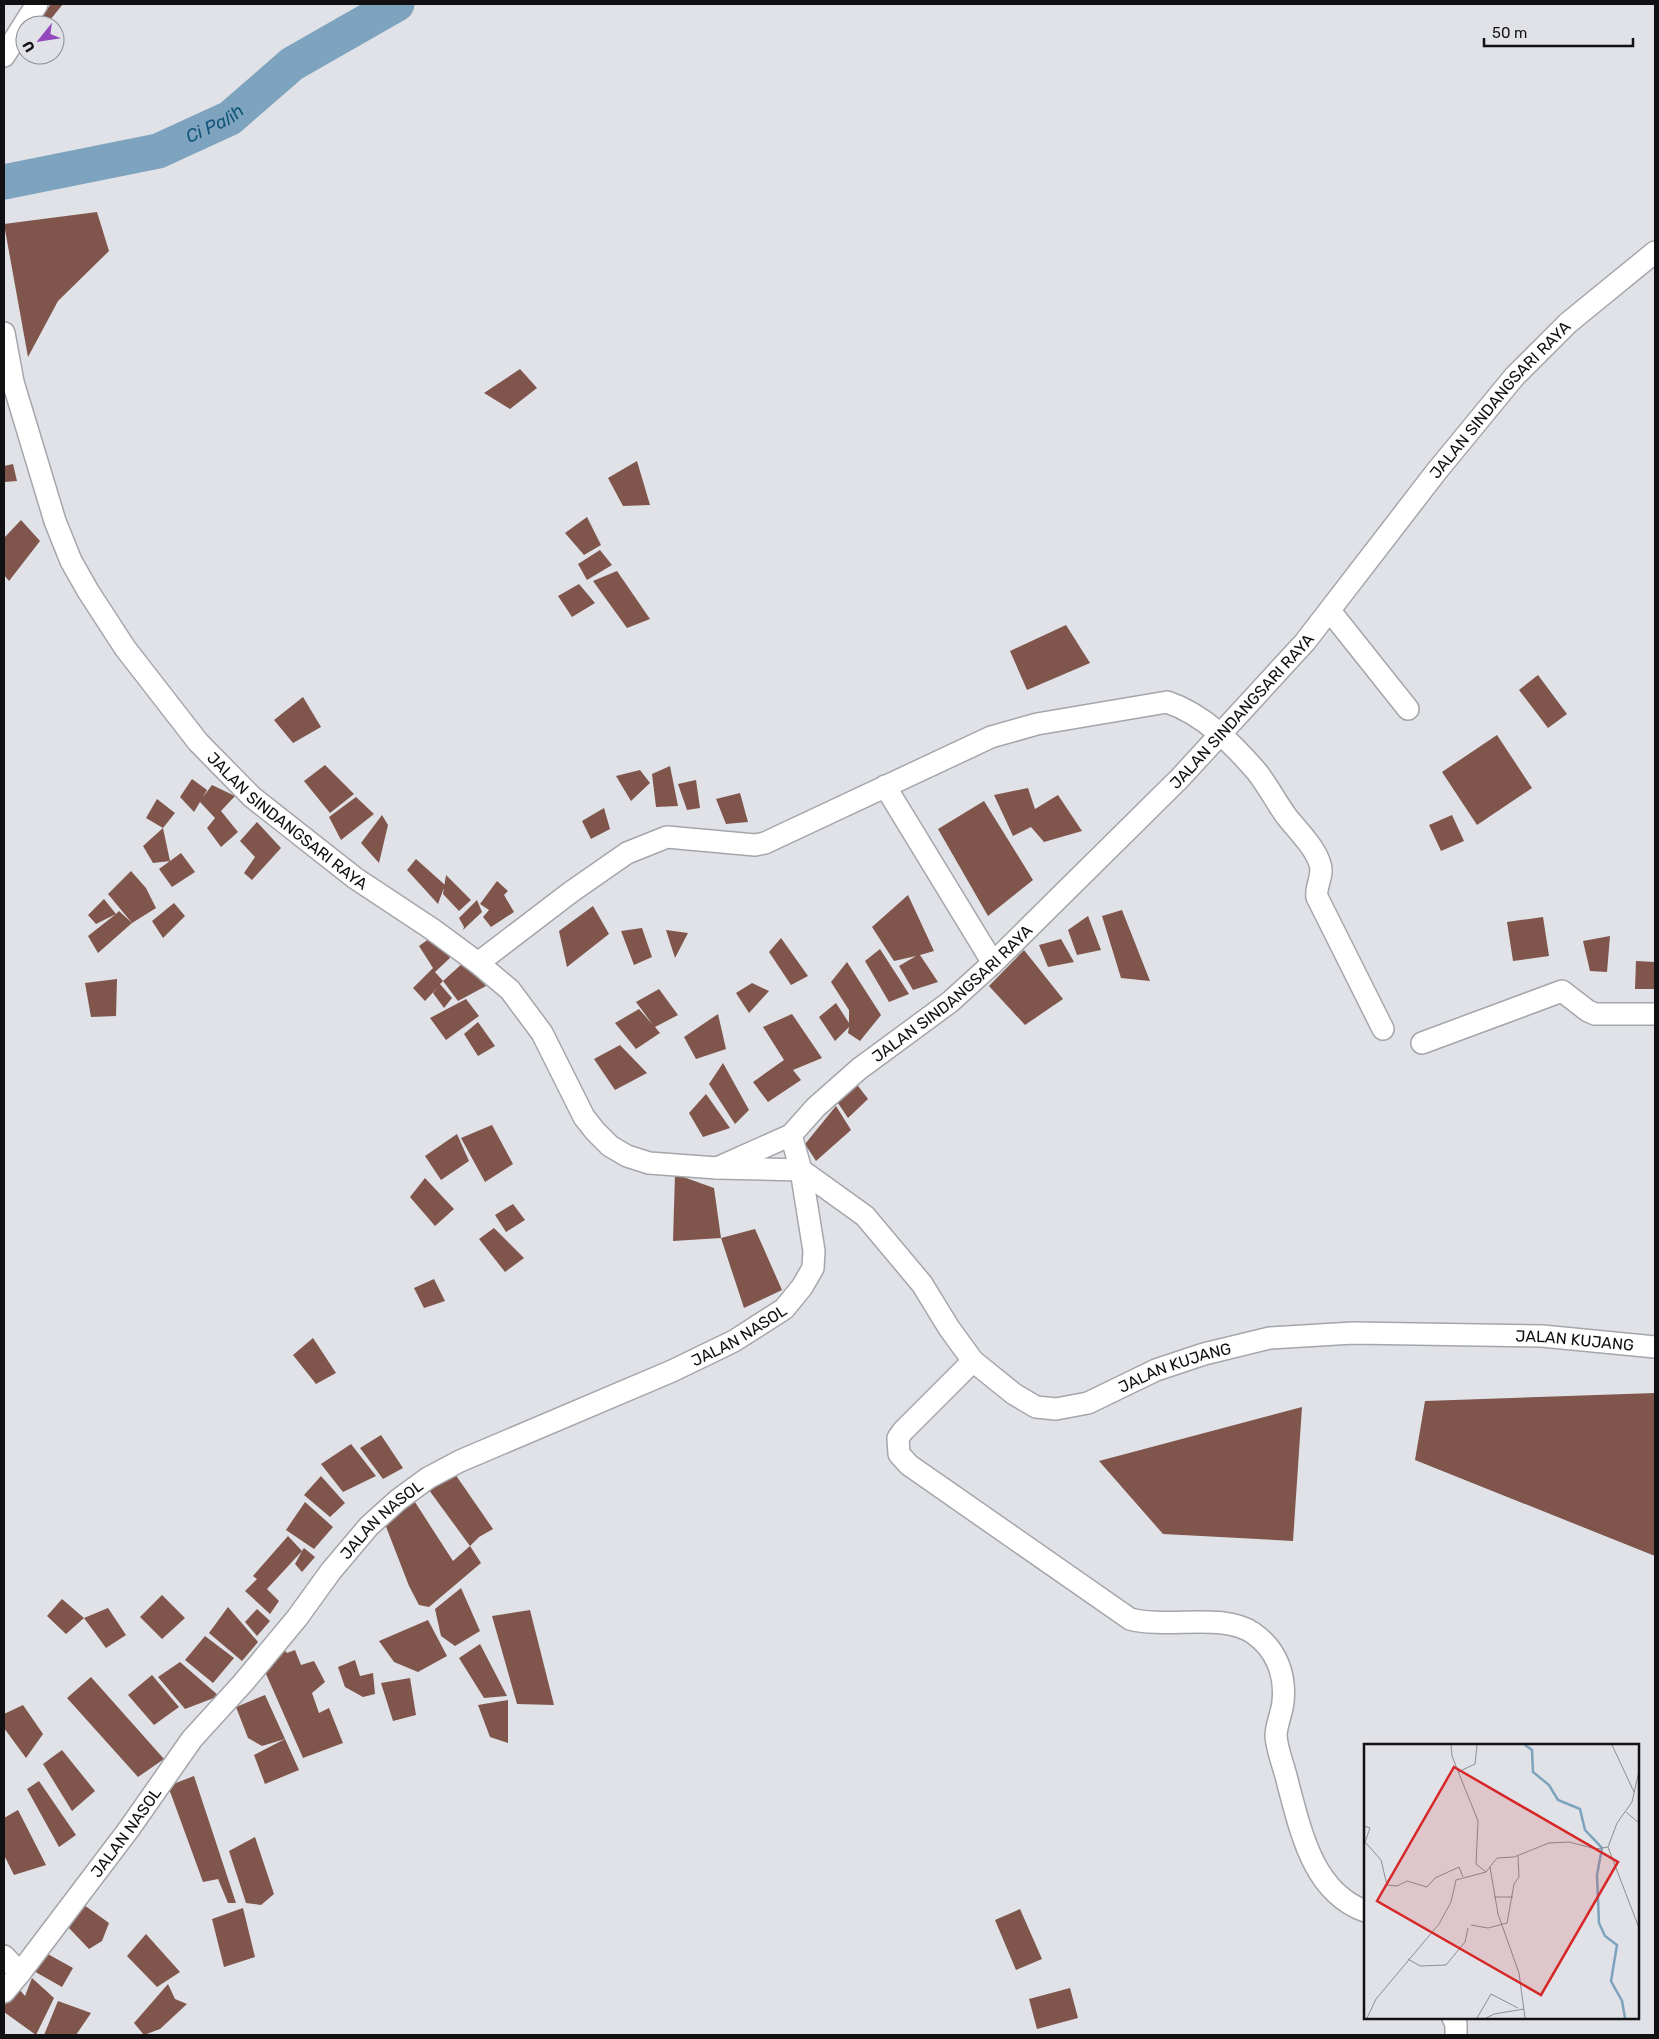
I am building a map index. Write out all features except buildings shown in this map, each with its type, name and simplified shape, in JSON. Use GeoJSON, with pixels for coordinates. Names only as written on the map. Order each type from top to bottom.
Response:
{"type":"FeatureCollection","features":[{"type":"Feature","properties":{"kind":"street"},"geometry":{"type":"LineString","coordinates":[[4,56],[37,4]]}},
{"type":"Feature","properties":{"kind":"street","name":"JALAN SINDANGSARI RAYA"},"geometry":{"type":"LineString","coordinates":[[717,1168],[791,1136],[816,1107],[859,1069],[950,1002],[993,963],[1133,826],[1305,642],[1436,472],[1514,377],[1568,323],[1655,252]]}},
{"type":"Feature","properties":{"kind":"street","name":"JALAN SINDANGSARI RAYA"},"geometry":{"type":"LineString","coordinates":[[4,333],[13,382],[58,529],[71,561],[125,648],[198,742],[252,797],[355,878],[478,962],[510,990],[542,1033],[584,1117],[594,1131],[610,1146],[627,1156],[649,1163],[717,1168],[801,1170]]}},
{"type":"Feature","properties":{"kind":"street"},"geometry":{"type":"LineString","coordinates":[[1330,610],[1408,709]]}},
{"type":"Feature","properties":{"kind":"street"},"geometry":{"type":"LineString","coordinates":[[478,962],[571,892],[628,853],[667,837],[755,844],[765,843],[992,736],[1014,729],[1158,702],[1167,702],[1182,708],[1221,734],[1257,773],[1283,812],[1317,856],[1322,871],[1316,893],[1317,897],[1384,1029]]}},
{"type":"Feature","properties":{"kind":"street"},"geometry":{"type":"LineString","coordinates":[[885,786],[993,963]]}},
{"type":"Feature","properties":{"kind":"street"},"geometry":{"type":"LineString","coordinates":[[1422,1043],[1562,992],[1565,992],[1588,1011],[1595,1014],[1655,1014]]}},
{"type":"Feature","properties":{"kind":"street"},"geometry":{"type":"LineString","coordinates":[[791,1136],[801,1170]]}},
{"type":"Feature","properties":{"kind":"street","name":"JALAN KUJANG"},"geometry":{"type":"LineString","coordinates":[[801,1170],[865,1216],[922,1284],[949,1328],[973,1360],[1014,1394],[1036,1407],[1056,1409],[1088,1403],[1156,1370],[1204,1354],[1270,1338],[1353,1333],[1542,1336],[1655,1347]]}},
{"type":"Feature","properties":{"kind":"street","name":"JALAN NASOL"},"geometry":{"type":"LineString","coordinates":[[4,1992],[129,1829],[192,1739],[297,1618],[331,1571],[369,1526],[428,1478],[672,1371],[734,1341],[784,1308],[802,1287],[813,1268],[814,1251],[801,1170]]}},
{"type":"Feature","properties":{"kind":"street"},"geometry":{"type":"LineString","coordinates":[[973,1360],[902,1431],[898,1438],[899,1454],[909,1465],[1130,1619],[1153,1624],[1225,1623],[1239,1626],[1266,1644],[1276,1656],[1281,1668],[1284,1685],[1283,1702],[1276,1735],[1302,1837],[1314,1863],[1329,1885],[1348,1904],[1364,1911]]}},
{"type":"Feature","properties":{"kind":"street"},"geometry":{"type":"LineString","coordinates":[[4,1956],[20,1973]]}},
{"type":"Feature","properties":{"kind":"street"},"geometry":{"type":"LineString","coordinates":[[1454,2019],[1456,2024],[1456,2035]]}},
{"type":"Feature","properties":{"kind":"waterway","name":"Ci Palih"},"geometry":{"type":"LineString","coordinates":[[4,182],[158,151],[230,118],[292,64],[397,4]]}}]}
